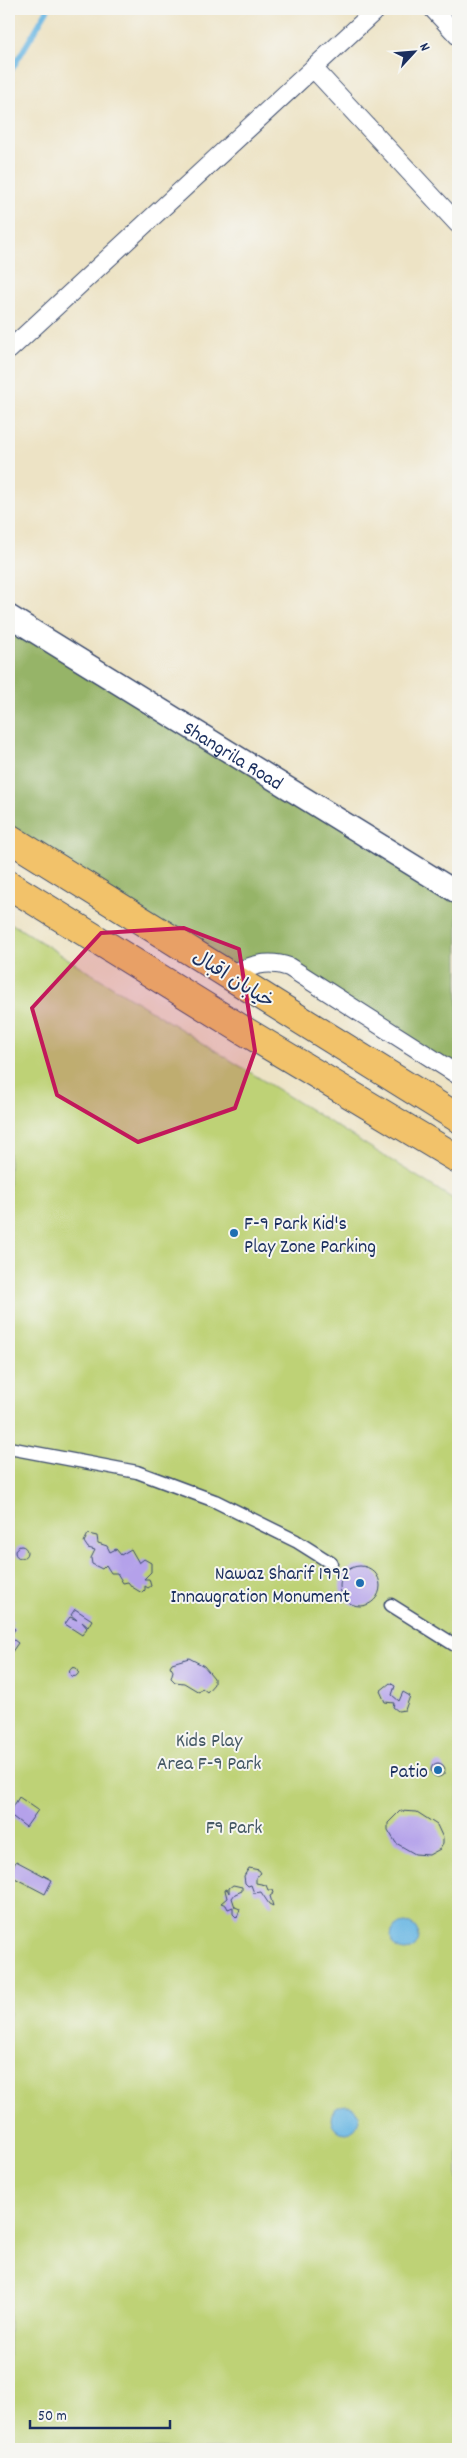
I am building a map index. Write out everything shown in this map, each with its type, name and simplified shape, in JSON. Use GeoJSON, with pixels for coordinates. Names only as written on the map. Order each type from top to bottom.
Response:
{"type":"FeatureCollection","features":[{"type":"Feature","properties":{"kind":"main road","name":"خیابان اقبال"},"geometry":{"type":"LineString","coordinates":[[9,838],[458,1118]]}},
{"type":"Feature","properties":{"kind":"main road","name":"خیابان اقبال"},"geometry":{"type":"LineString","coordinates":[[9,885],[243,1030],[458,1159]]}},
{"type":"Feature","properties":{"kind":"street"},"geometry":{"type":"LineString","coordinates":[[9,350],[377,9]]}},
{"type":"Feature","properties":{"kind":"street"},"geometry":{"type":"LineString","coordinates":[[433,9],[458,36]]}},
{"type":"Feature","properties":{"kind":"street"},"geometry":{"type":"LineString","coordinates":[[313,68],[458,224]]}},
{"type":"Feature","properties":{"kind":"street","name":"Shangrila Road"},"geometry":{"type":"LineString","coordinates":[[9,616],[458,893]]}},
{"type":"Feature","properties":{"kind":"street"},"geometry":{"type":"LineString","coordinates":[[229,975],[251,966],[275,962],[289,967],[458,1075]]}},
{"type":"Feature","properties":{"kind":"street"},"geometry":{"type":"LineString","coordinates":[[9,1448],[137,1472],[215,1501],[296,1541],[331,1563]]}},
{"type":"Feature","properties":{"kind":"street"},"geometry":{"type":"LineString","coordinates":[[391,1605],[458,1647]]}},
{"type":"Feature","properties":{"kind":"highlighted area"},"geometry":{"type":"Polygon","coordinates":[[[184,928],[239,949],[255,1051],[235,1108],[138,1142],[57,1095],[32,1008],[101,933],[184,928]]]}},
{"type":"Feature","properties":{"kind":"green space"},"geometry":{"type":"Polygon","coordinates":[[[9,616],[458,893],[458,1075],[289,967],[229,975],[9,838],[9,616]]]}},
{"type":"Feature","properties":{"kind":"green space","name":"F9 Park"},"geometry":{"type":"Polygon","coordinates":[[[9,922],[458,1202],[458,2449],[9,2449],[9,922]]]}},
{"type":"Feature","properties":{"kind":"water"},"geometry":{"type":"Polygon","coordinates":[[[405,1923],[415,1927],[419,1937],[415,1947],[405,1951],[395,1947],[391,1937],[395,1927],[405,1923]]]}},
{"type":"Feature","properties":{"kind":"water"},"geometry":{"type":"Polygon","coordinates":[[[345,2105],[355,2109],[359,2119],[355,2129],[345,2133],[335,2129],[331,2119],[335,2109],[345,2105]]]}},
{"type":"Feature","properties":{"kind":"building"},"geometry":{"type":"Polygon","coordinates":[[[88,1534],[97,1536],[98,1543],[107,1546],[110,1552],[116,1549],[121,1555],[131,1549],[139,1563],[144,1559],[151,1563],[151,1572],[144,1579],[149,1579],[151,1586],[148,1588],[145,1586],[145,1590],[142,1593],[128,1582],[123,1583],[117,1573],[111,1573],[106,1565],[102,1569],[92,1564],[91,1558],[95,1550],[88,1548],[84,1542],[88,1534]]]}},
{"type":"Feature","properties":{"kind":"building"},"geometry":{"type":"Polygon","coordinates":[[[19,1546],[23,1546],[27,1552],[23,1558],[19,1558],[15,1554],[15,1550],[19,1546]]]}},
{"type":"Feature","properties":{"kind":"building"},"geometry":{"type":"Polygon","coordinates":[[[360,1566],[374,1572],[380,1586],[374,1600],[360,1606],[346,1600],[340,1586],[346,1572],[360,1566]]]}},
{"type":"Feature","properties":{"kind":"building"},"geometry":{"type":"Polygon","coordinates":[[[75,1609],[92,1620],[88,1627],[82,1622],[87,1628],[82,1635],[65,1624],[70,1617],[77,1620],[71,1615],[75,1609]]]}},
{"type":"Feature","properties":{"kind":"building"},"geometry":{"type":"Polygon","coordinates":[[[9,1618],[13,1621],[10,1625],[15,1629],[10,1637],[18,1643],[9,1656],[9,1618]]]}},
{"type":"Feature","properties":{"kind":"building"},"geometry":{"type":"Polygon","coordinates":[[[189,1658],[204,1666],[214,1678],[214,1684],[207,1692],[202,1688],[199,1692],[184,1683],[175,1682],[171,1678],[173,1671],[170,1666],[172,1663],[189,1658]]]}},
{"type":"Feature","properties":{"kind":"building"},"geometry":{"type":"Polygon","coordinates":[[[74,1668],[78,1672],[74,1676],[70,1672],[74,1668]]]}},
{"type":"Feature","properties":{"kind":"building"},"geometry":{"type":"Polygon","coordinates":[[[390,1683],[395,1686],[392,1695],[399,1701],[403,1692],[410,1696],[405,1710],[398,1711],[393,1707],[394,1703],[385,1702],[380,1691],[390,1683]]]}},
{"type":"Feature","properties":{"kind":"building","name":"Patio"},"geometry":{"type":"Polygon","coordinates":[[[438,1763],[443,1765],[445,1770],[443,1775],[438,1777],[433,1775],[431,1770],[433,1765],[438,1763]]]}},
{"type":"Feature","properties":{"kind":"building"},"geometry":{"type":"Polygon","coordinates":[[[19,1797],[38,1810],[26,1827],[9,1814],[19,1797]]]}},
{"type":"Feature","properties":{"kind":"building"},"geometry":{"type":"Polygon","coordinates":[[[400,1811],[417,1812],[437,1825],[443,1838],[443,1844],[440,1849],[429,1855],[415,1854],[396,1843],[388,1830],[388,1823],[400,1811]]]}},
{"type":"Feature","properties":{"kind":"building"},"geometry":{"type":"Polygon","coordinates":[[[16,1861],[52,1880],[45,1894],[9,1875],[16,1861]]]}},
{"type":"Feature","properties":{"kind":"building"},"geometry":{"type":"Polygon","coordinates":[[[249,1868],[259,1870],[261,1873],[256,1877],[256,1883],[266,1885],[268,1890],[273,1890],[274,1893],[270,1896],[273,1906],[269,1904],[261,1892],[254,1893],[251,1885],[248,1886],[245,1883],[244,1876],[249,1868]]]}},
{"type":"Feature","properties":{"kind":"building"},"geometry":{"type":"Polygon","coordinates":[[[233,1885],[242,1887],[242,1891],[235,1894],[232,1898],[235,1907],[240,1909],[237,1918],[233,1914],[233,1907],[228,1909],[226,1905],[221,1903],[227,1898],[225,1890],[227,1889],[229,1893],[229,1888],[233,1885]]]}},
{"type":"Feature","properties":{"kind":"waterway"},"geometry":{"type":"LineString","coordinates":[[9,74],[48,9]]}},
{"type":"Feature","properties":{"kind":"place","name":"F-9 Park Kid's Play Zone Parking"},"geometry":{"type":"Point","coordinates":[234,1233]}},
{"type":"Feature","properties":{"kind":"place","name":"Nawaz Sharif 1992 Innaugration Monument"},"geometry":{"type":"Point","coordinates":[360,1583]}},
{"type":"Feature","properties":{"kind":"place","name":"Patio"},"geometry":{"type":"Point","coordinates":[438,1770]}},
{"type":"Feature","properties":{"kind":"park label","name":"Kids Play Area F-9 Park"},"geometry":{"type":"Point","coordinates":[209,1750]}}]}
